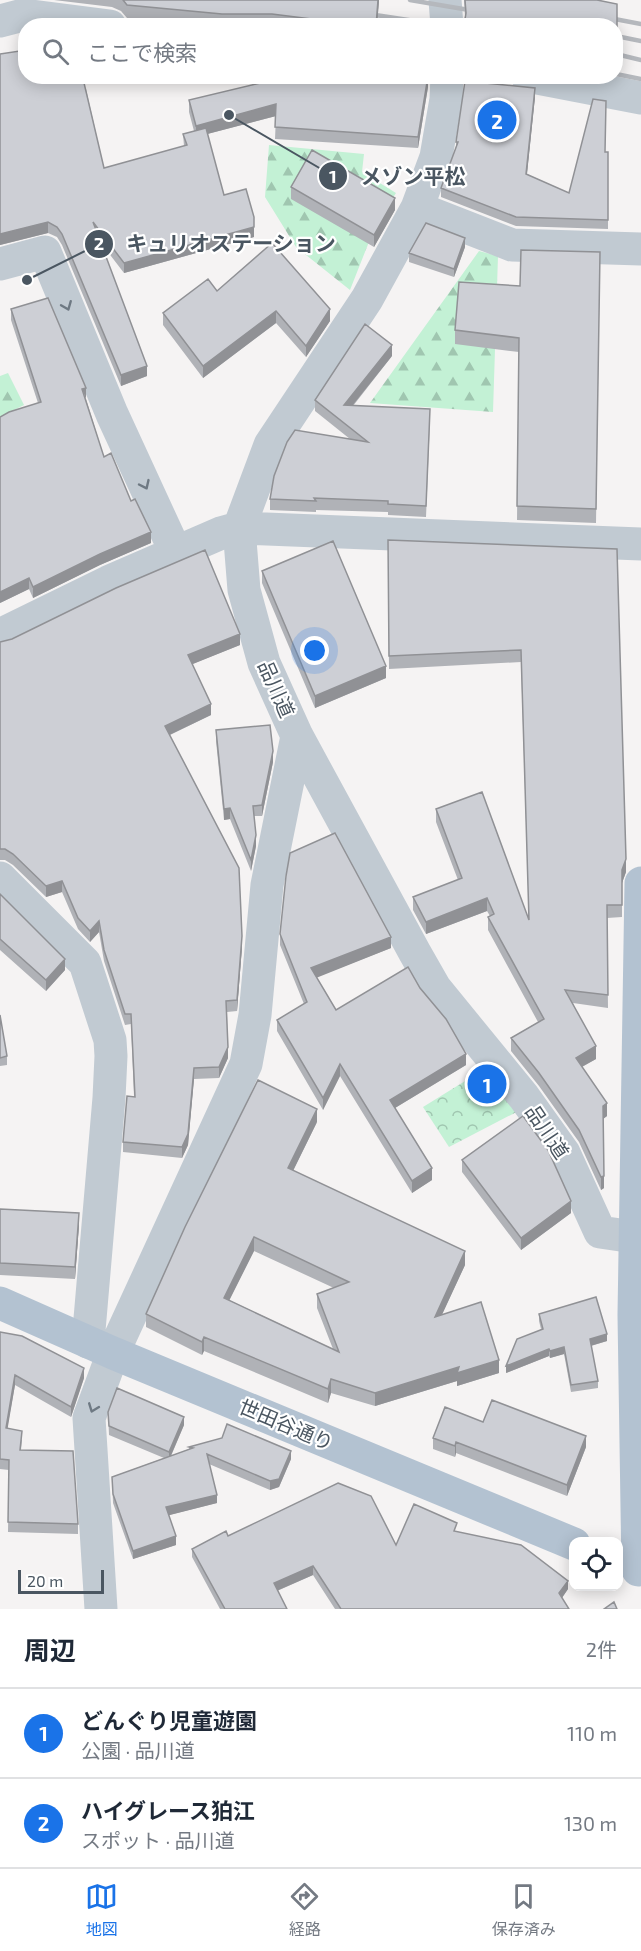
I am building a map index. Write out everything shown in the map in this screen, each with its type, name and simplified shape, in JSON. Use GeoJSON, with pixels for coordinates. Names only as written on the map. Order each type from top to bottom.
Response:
{"type":"FeatureCollection","features":[{"type":"Feature","properties":{"kind":"main road"},"geometry":{"type":"LineString","coordinates":[[632,1568],[637,1315],[634,1237],[641,883]]}},
{"type":"Feature","properties":{"kind":"main road","name":"世田谷通り"},"geometry":{"type":"LineString","coordinates":[[0,1303],[569,1542]]}},
{"type":"Feature","properties":{"kind":"street"},"geometry":{"type":"LineString","coordinates":[[445,0],[446,18]]}},
{"type":"Feature","properties":{"kind":"street"},"geometry":{"type":"LineString","coordinates":[[0,21],[23,15],[47,18]]}},
{"type":"Feature","properties":{"kind":"street","name":"品川道"},"geometry":{"type":"LineString","coordinates":[[447,84],[436,157],[417,208],[367,299],[270,445],[239,528],[244,590],[264,663],[297,736],[435,988],[524,1096],[564,1153],[600,1232],[634,1237]]}},
{"type":"Feature","properties":{"kind":"street"},"geometry":{"type":"LineString","coordinates":[[569,84],[641,98]]}},
{"type":"Feature","properties":{"kind":"street"},"geometry":{"type":"LineString","coordinates":[[417,208],[512,245],[641,249]]}},
{"type":"Feature","properties":{"kind":"street"},"geometry":{"type":"LineString","coordinates":[[0,264],[45,252],[112,414],[176,553]]}},
{"type":"Feature","properties":{"kind":"street"},"geometry":{"type":"LineString","coordinates":[[4,633],[108,582],[221,533],[239,528],[641,544]]}},
{"type":"Feature","properties":{"kind":"street"},"geometry":{"type":"LineString","coordinates":[[101,1347],[246,1064],[255,1015],[267,885],[297,736]]}},
{"type":"Feature","properties":{"kind":"street"},"geometry":{"type":"LineString","coordinates":[[0,878],[85,963],[110,1040],[101,1347],[89,1418],[101,1609]]}},
{"type":"Feature","properties":{"kind":"green space"},"geometry":{"type":"Polygon","coordinates":[[[269,145],[364,154],[362,172],[396,193],[376,224],[350,290],[296,247],[265,197],[269,145]]]}},
{"type":"Feature","properties":{"kind":"green space"},"geometry":{"type":"Polygon","coordinates":[[[479,251],[498,256],[493,412],[370,403],[479,251]]]}},
{"type":"Feature","properties":{"kind":"green space"},"geometry":{"type":"Polygon","coordinates":[[[8,373],[24,405],[0,417],[0,376],[8,373]]]}},
{"type":"Feature","properties":{"kind":"green space"},"geometry":{"type":"Polygon","coordinates":[[[496,1062],[530,1105],[449,1147],[423,1107],[496,1062]]]}},
{"type":"Feature","properties":{"kind":"building"},"geometry":{"type":"Polygon","coordinates":[[[123,0],[378,0],[377,18],[304,18],[272,14],[222,14],[127,5],[123,0]]]}},
{"type":"Feature","properties":{"kind":"building"},"geometry":{"type":"Polygon","coordinates":[[[465,0],[597,0],[617,4],[617,18],[465,18],[465,0]]]}},
{"type":"Feature","properties":{"kind":"building"},"geometry":{"type":"Polygon","coordinates":[[[18,51],[18,84],[84,84],[104,168],[187,145],[183,134],[206,128],[224,195],[246,189],[254,217],[254,227],[124,263],[93,222],[147,366],[121,375],[62,234],[57,227],[48,222],[0,234],[0,54],[18,51]]]}},
{"type":"Feature","properties":{"kind":"building"},"geometry":{"type":"Polygon","coordinates":[[[256,84],[427,84],[418,137],[275,127],[276,104],[196,126],[189,100],[256,84]]]}},
{"type":"Feature","properties":{"kind":"building"},"geometry":{"type":"Polygon","coordinates":[[[465,84],[535,88],[526,174],[569,193],[593,99],[606,101],[605,152],[608,152],[608,220],[516,217],[441,188],[458,142],[456,142],[465,84]]]}},
{"type":"Feature","properties":{"kind":"building"},"geometry":{"type":"Polygon","coordinates":[[[312,150],[395,198],[374,235],[291,187],[312,150]]]}},
{"type":"Feature","properties":{"kind":"building"},"geometry":{"type":"Polygon","coordinates":[[[426,223],[465,238],[454,269],[409,253],[426,223]]]}},
{"type":"Feature","properties":{"kind":"building"},"geometry":{"type":"Polygon","coordinates":[[[272,243],[330,309],[306,346],[276,311],[203,366],[163,313],[208,279],[217,291],[272,243]]]}},
{"type":"Feature","properties":{"kind":"building"},"geometry":{"type":"Polygon","coordinates":[[[521,250],[600,252],[596,509],[517,506],[519,338],[455,330],[459,282],[520,286],[521,250]]]}},
{"type":"Feature","properties":{"kind":"building"},"geometry":{"type":"Polygon","coordinates":[[[48,298],[86,388],[82,389],[104,457],[111,453],[131,501],[135,499],[151,532],[33,587],[29,578],[0,592],[0,417],[41,402],[11,309],[48,298]]]}},
{"type":"Feature","properties":{"kind":"building"},"geometry":{"type":"Polygon","coordinates":[[[365,324],[392,345],[344,405],[430,409],[426,506],[388,504],[388,501],[270,499],[274,476],[287,442],[295,430],[368,442],[315,400],[365,324]]]}},
{"type":"Feature","properties":{"kind":"building"},"geometry":{"type":"Polygon","coordinates":[[[388,540],[617,549],[626,859],[622,870],[622,905],[607,905],[608,995],[565,990],[596,1046],[576,1058],[607,1103],[603,1106],[604,1176],[601,1177],[579,1130],[511,1038],[544,1019],[488,917],[494,914],[487,898],[426,922],[413,897],[462,878],[436,809],[482,792],[529,920],[521,650],[389,656],[388,540]]]}},
{"type":"Feature","properties":{"kind":"building"},"geometry":{"type":"Polygon","coordinates":[[[333,541],[386,666],[315,696],[262,571],[333,541]]]}},
{"type":"Feature","properties":{"kind":"building"},"geometry":{"type":"Polygon","coordinates":[[[205,550],[240,634],[188,655],[211,704],[165,726],[239,868],[242,936],[237,1000],[226,1001],[228,1047],[219,1067],[194,1068],[188,1134],[182,1147],[123,1142],[127,1096],[135,1097],[131,1014],[125,1014],[104,950],[99,921],[90,931],[78,918],[62,881],[46,886],[13,854],[0,849],[0,642],[12,639],[116,588],[205,550]]]}},
{"type":"Feature","properties":{"kind":"building"},"geometry":{"type":"Polygon","coordinates":[[[270,725],[273,751],[262,805],[253,806],[256,835],[251,860],[230,808],[224,809],[216,730],[270,725]]]}},
{"type":"Feature","properties":{"kind":"building"},"geometry":{"type":"Polygon","coordinates":[[[335,833],[391,937],[311,968],[336,1010],[408,967],[420,988],[446,1019],[466,1054],[390,1100],[432,1168],[412,1181],[340,1064],[323,1098],[277,1020],[307,1002],[280,934],[290,853],[335,833]]]}},
{"type":"Feature","properties":{"kind":"building"},"geometry":{"type":"Polygon","coordinates":[[[0,894],[65,959],[46,980],[0,939],[0,894]]]}},
{"type":"Feature","properties":{"kind":"building"},"geometry":{"type":"Polygon","coordinates":[[[0,1015],[7,1056],[0,1058],[0,1015]]]}},
{"type":"Feature","properties":{"kind":"building"},"geometry":{"type":"Polygon","coordinates":[[[258,1080],[317,1109],[288,1168],[465,1251],[435,1317],[481,1302],[499,1360],[457,1373],[459,1367],[375,1393],[331,1379],[328,1389],[204,1337],[202,1342],[146,1314],[185,1227],[258,1080]],[[254,1237],[224,1298],[339,1352],[317,1294],[349,1282],[254,1237]]]}},
{"type":"Feature","properties":{"kind":"building"},"geometry":{"type":"Polygon","coordinates":[[[523,1116],[548,1150],[571,1201],[521,1238],[462,1160],[523,1116]]]}},
{"type":"Feature","properties":{"kind":"building"},"geometry":{"type":"Polygon","coordinates":[[[0,1209],[79,1213],[75,1267],[0,1263],[0,1209]]]}},
{"type":"Feature","properties":{"kind":"building"},"geometry":{"type":"Polygon","coordinates":[[[596,1297],[607,1334],[590,1339],[598,1381],[571,1385],[564,1347],[550,1351],[549,1349],[506,1366],[517,1339],[543,1329],[539,1314],[596,1297]]]}},
{"type":"Feature","properties":{"kind":"building"},"geometry":{"type":"Polygon","coordinates":[[[0,1332],[22,1336],[84,1368],[71,1407],[15,1375],[6,1428],[22,1431],[20,1450],[73,1451],[78,1524],[8,1522],[9,1460],[0,1459],[0,1332]]]}},
{"type":"Feature","properties":{"kind":"building"},"geometry":{"type":"Polygon","coordinates":[[[117,1388],[184,1417],[169,1452],[109,1426],[108,1412],[117,1388]]]}},
{"type":"Feature","properties":{"kind":"building"},"geometry":{"type":"Polygon","coordinates":[[[492,1400],[586,1436],[567,1485],[456,1442],[455,1446],[433,1438],[445,1407],[483,1422],[492,1400]]]}},
{"type":"Feature","properties":{"kind":"building"},"geometry":{"type":"Polygon","coordinates":[[[227,1424],[291,1451],[279,1479],[270,1481],[207,1454],[217,1495],[166,1507],[176,1536],[133,1551],[113,1494],[112,1477],[193,1448],[189,1447],[222,1438],[227,1424]]]}},
{"type":"Feature","properties":{"kind":"building"},"geometry":{"type":"Polygon","coordinates":[[[338,1483],[371,1496],[396,1545],[414,1504],[457,1523],[454,1531],[521,1545],[568,1581],[559,1593],[569,1609],[341,1609],[313,1566],[274,1583],[287,1609],[225,1609],[192,1549],[226,1531],[228,1536],[338,1483]]]}},
{"type":"Feature","properties":{"kind":"building"},"geometry":{"type":"Polygon","coordinates":[[[614,1602],[617,1609],[604,1609],[614,1602]]]}},
{"type":"Feature","properties":{"kind":"railway"},"geometry":{"type":"LineString","coordinates":[[410,0],[481,12]]}},
{"type":"Feature","properties":{"kind":"railway"},"geometry":{"type":"LineString","coordinates":[[362,13],[395,18]]}},
{"type":"Feature","properties":{"kind":"railway"},"geometry":{"type":"LineString","coordinates":[[599,16],[610,18]]}},
{"type":"Feature","properties":{"kind":"railway"},"geometry":{"type":"LineString","coordinates":[[623,21],[641,24]]}},
{"type":"Feature","properties":{"kind":"railway"},"geometry":{"type":"LineString","coordinates":[[623,37],[641,41]]}},
{"type":"Feature","properties":{"kind":"railway"},"geometry":{"type":"LineString","coordinates":[[623,56],[641,60]]}},
{"type":"Feature","properties":{"kind":"railway"},"geometry":{"type":"LineString","coordinates":[[623,75],[641,79]]}},
{"type":"Feature","properties":{"kind":"place","name":"メゾン平松"},"geometry":{"type":"Point","coordinates":[229,115]}},
{"type":"Feature","properties":{"kind":"place","name":"ハイグレース狛江"},"geometry":{"type":"Point","coordinates":[497,120]}},
{"type":"Feature","properties":{"kind":"place","name":"キュリオステーション"},"geometry":{"type":"Point","coordinates":[27,280]}},
{"type":"Feature","properties":{"kind":"place","name":"どんぐり児童遊園"},"geometry":{"type":"Point","coordinates":[487,1084]}}]}
